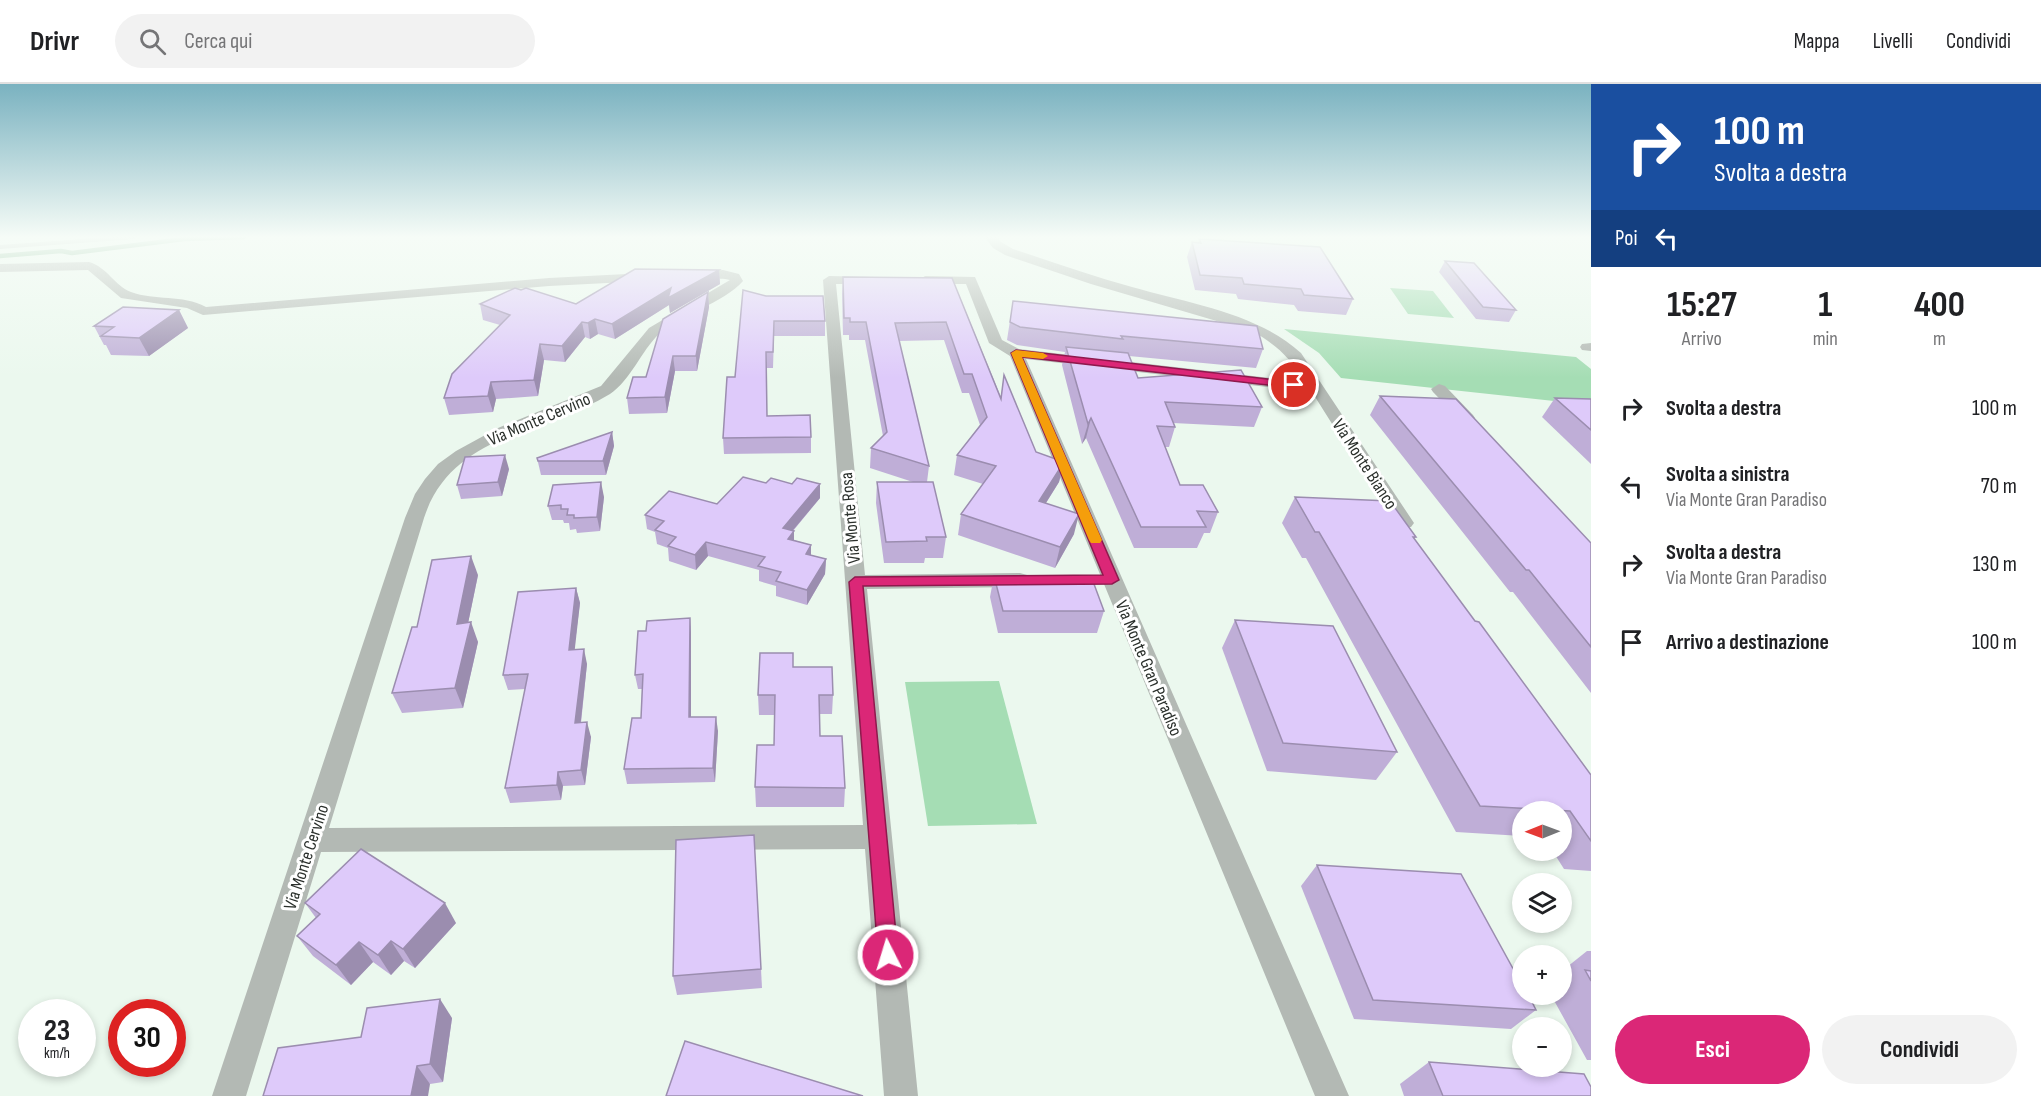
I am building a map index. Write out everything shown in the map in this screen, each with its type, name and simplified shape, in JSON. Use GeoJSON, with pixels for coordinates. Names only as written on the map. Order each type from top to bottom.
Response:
{"type":"FeatureCollection","features":[{"type":"Feature","properties":{"kind":"street","name":"Via Monte Cervino"},"geometry":{"type":"LineString","coordinates":[[114,284],[126,295],[190,304],[203,311],[523,284]]}},
{"type":"Feature","properties":{"kind":"street","name":"Via Monte Cervino"},"geometry":{"type":"LineString","coordinates":[[229,1096],[411,530],[430,484],[445,467],[473,447],[591,398],[607,389],[654,331],[734,284]]}},
{"type":"Feature","properties":{"kind":"street","name":"Via Monte Rosa"},"geometry":{"type":"LineString","coordinates":[[829,284],[901,1096]]}},
{"type":"Feature","properties":{"kind":"street","name":"Via Monte Rosa"},"geometry":{"type":"LineString","coordinates":[[973,284],[996,343],[1016,353]]}},
{"type":"Feature","properties":{"kind":"street","name":"Via Monte Bianco"},"geometry":{"type":"LineString","coordinates":[[1107,284],[1259,329],[1281,342],[1289,349],[1317,387],[1416,541]]}},
{"type":"Feature","properties":{"kind":"street"},"geometry":{"type":"LineString","coordinates":[[1016,353],[1317,387]]}},
{"type":"Feature","properties":{"kind":"street","name":"Via Monte Gran Paradiso"},"geometry":{"type":"LineString","coordinates":[[1016,353],[1332,1096]]}},
{"type":"Feature","properties":{"kind":"street"},"geometry":{"type":"LineString","coordinates":[[1439,389],[1479,430]]}},
{"type":"Feature","properties":{"kind":"street"},"geometry":{"type":"LineString","coordinates":[[855,582],[1042,580]]}},
{"type":"Feature","properties":{"kind":"street"},"geometry":{"type":"LineString","coordinates":[[1089,580],[1112,580]]}},
{"type":"Feature","properties":{"kind":"street"},"geometry":{"type":"LineString","coordinates":[[311,840],[878,837]]}},
{"type":"Feature","properties":{"kind":"green space"},"geometry":{"type":"Polygon","coordinates":[[[1390,288],[1433,291],[1454,318],[1408,314],[1390,288]]]}},
{"type":"Feature","properties":{"kind":"green space"},"geometry":{"type":"Polygon","coordinates":[[[1284,329],[1576,357],[1591,369],[1591,405],[1341,378],[1319,353],[1284,329]]]}},
{"type":"Feature","properties":{"kind":"green space"},"geometry":{"type":"Polygon","coordinates":[[[999,681],[1037,824],[928,826],[905,682],[999,681]]]}},
{"type":"Feature","properties":{"kind":"building"},"geometry":{"type":"Polygon","coordinates":[[[609,284],[693,284],[668,298],[671,288],[612,324],[595,319],[588,323],[582,322],[562,346],[540,344],[534,380],[491,382],[488,396],[444,398],[452,374],[510,315],[480,304],[515,288],[521,290],[526,288],[576,304],[609,284]]]}},
{"type":"Feature","properties":{"kind":"building"},"geometry":{"type":"Polygon","coordinates":[[[843,284],[955,284],[1001,399],[1004,375],[1036,452],[1064,462],[1039,501],[1079,514],[1060,547],[961,514],[996,466],[957,455],[987,417],[972,374],[964,374],[946,322],[895,323],[929,466],[871,448],[887,432],[866,322],[850,322],[850,318],[844,318],[843,284]]]}},
{"type":"Feature","properties":{"kind":"building"},"geometry":{"type":"Polygon","coordinates":[[[1247,284],[1344,284],[1353,299],[1304,295],[1301,289],[1247,284]]]}},
{"type":"Feature","properties":{"kind":"building"},"geometry":{"type":"Polygon","coordinates":[[[1464,284],[1493,284],[1516,310],[1483,307],[1464,284]]]}},
{"type":"Feature","properties":{"kind":"building"},"geometry":{"type":"Polygon","coordinates":[[[743,290],[766,296],[823,296],[825,321],[774,321],[773,352],[766,352],[767,416],[810,415],[811,437],[723,438],[727,377],[735,377],[743,290]]]}},
{"type":"Feature","properties":{"kind":"building"},"geometry":{"type":"Polygon","coordinates":[[[708,292],[696,356],[673,356],[665,397],[627,398],[633,377],[646,377],[663,319],[708,292]]]}},
{"type":"Feature","properties":{"kind":"building"},"geometry":{"type":"Polygon","coordinates":[[[1013,301],[1257,326],[1263,349],[1121,336],[1123,339],[1020,327],[1010,322],[1013,301]]]}},
{"type":"Feature","properties":{"kind":"building"},"geometry":{"type":"Polygon","coordinates":[[[123,307],[179,310],[139,338],[101,336],[114,327],[94,326],[123,307]]]}},
{"type":"Feature","properties":{"kind":"building"},"geometry":{"type":"Polygon","coordinates":[[[1066,347],[1128,353],[1138,378],[1241,370],[1262,407],[1165,402],[1175,427],[1157,426],[1180,485],[1203,485],[1218,512],[1197,511],[1206,527],[1141,527],[1091,418],[1088,424],[1066,347]]]}},
{"type":"Feature","properties":{"kind":"building"},"geometry":{"type":"Polygon","coordinates":[[[1380,396],[1456,399],[1591,543],[1591,647],[1529,570],[1526,570],[1380,396]]]}},
{"type":"Feature","properties":{"kind":"building"},"geometry":{"type":"Polygon","coordinates":[[[1555,398],[1591,399],[1591,430],[1555,398]]]}},
{"type":"Feature","properties":{"kind":"building"},"geometry":{"type":"Polygon","coordinates":[[[612,432],[603,461],[538,461],[537,458],[612,432]]]}},
{"type":"Feature","properties":{"kind":"building"},"geometry":{"type":"Polygon","coordinates":[[[505,455],[498,482],[457,485],[465,457],[505,455]]]}},
{"type":"Feature","properties":{"kind":"building"},"geometry":{"type":"Polygon","coordinates":[[[743,477],[766,483],[771,478],[792,484],[797,478],[820,484],[783,528],[794,531],[788,539],[811,545],[806,554],[826,559],[807,590],[776,581],[781,572],[758,566],[765,557],[706,542],[695,555],[668,546],[676,537],[655,530],[664,521],[645,515],[669,491],[717,504],[743,477]]]}},
{"type":"Feature","properties":{"kind":"building"},"geometry":{"type":"Polygon","coordinates":[[[601,482],[597,517],[574,518],[574,515],[567,515],[568,509],[561,509],[561,505],[548,506],[553,485],[601,482]]]}},
{"type":"Feature","properties":{"kind":"building"},"geometry":{"type":"Polygon","coordinates":[[[877,482],[933,482],[946,537],[926,537],[927,541],[886,542],[877,482]]]}},
{"type":"Feature","properties":{"kind":"building"},"geometry":{"type":"Polygon","coordinates":[[[1295,497],[1390,501],[1416,537],[1413,537],[1475,621],[1479,622],[1591,775],[1591,841],[1572,814],[1572,801],[1512,801],[1512,808],[1480,806],[1319,532],[1315,532],[1295,497]]]}},
{"type":"Feature","properties":{"kind":"building"},"geometry":{"type":"Polygon","coordinates":[[[471,556],[457,624],[471,622],[455,688],[392,693],[412,627],[417,627],[432,560],[471,556]]]}},
{"type":"Feature","properties":{"kind":"building"},"geometry":{"type":"Polygon","coordinates":[[[994,576],[1091,576],[1104,611],[1003,611],[994,576]]]}},
{"type":"Feature","properties":{"kind":"building"},"geometry":{"type":"Polygon","coordinates":[[[576,588],[569,650],[584,649],[575,723],[587,722],[581,770],[558,772],[557,785],[505,788],[528,674],[503,675],[518,592],[576,588]]]}},
{"type":"Feature","properties":{"kind":"building"},"geometry":{"type":"Polygon","coordinates":[[[690,618],[689,717],[716,717],[713,768],[624,769],[632,718],[641,718],[643,674],[635,675],[638,631],[646,631],[647,621],[690,618]]]}},
{"type":"Feature","properties":{"kind":"building"},"geometry":{"type":"Polygon","coordinates":[[[1235,620],[1333,626],[1397,752],[1283,743],[1235,620]]]}},
{"type":"Feature","properties":{"kind":"building"},"geometry":{"type":"Polygon","coordinates":[[[760,653],[793,653],[793,667],[832,667],[833,695],[819,695],[820,736],[842,736],[845,788],[755,787],[757,745],[774,745],[775,695],[758,695],[760,653]]]}},
{"type":"Feature","properties":{"kind":"building"},"geometry":{"type":"Polygon","coordinates":[[[754,835],[761,969],[673,976],[676,840],[754,835]]]}},
{"type":"Feature","properties":{"kind":"building"},"geometry":{"type":"Polygon","coordinates":[[[361,849],[445,903],[403,949],[391,941],[378,955],[359,942],[336,965],[297,936],[320,914],[305,903],[361,849]]]}},
{"type":"Feature","properties":{"kind":"building"},"geometry":{"type":"Polygon","coordinates":[[[1317,865],[1461,874],[1512,967],[1512,1005],[1534,1005],[1536,1010],[1373,1000],[1317,865]]]}},
{"type":"Feature","properties":{"kind":"building"},"geometry":{"type":"Polygon","coordinates":[[[1585,970],[1591,971],[1591,981],[1585,970]]]}},
{"type":"Feature","properties":{"kind":"building"},"geometry":{"type":"Polygon","coordinates":[[[440,999],[430,1064],[417,1066],[411,1096],[263,1096],[278,1048],[361,1037],[367,1008],[440,999]]]}},
{"type":"Feature","properties":{"kind":"building"},"geometry":{"type":"Polygon","coordinates":[[[685,1041],[863,1096],[666,1096],[685,1041]]]}},
{"type":"Feature","properties":{"kind":"building"},"geometry":{"type":"Polygon","coordinates":[[[1429,1062],[1512,1068],[1512,1077],[1572,1077],[1572,1073],[1584,1074],[1591,1087],[1591,1096],[1443,1096],[1429,1062]]]}},
{"type":"Feature","properties":{"kind":"slow traffic"},"geometry":{"type":"LineString","coordinates":[[1043,356],[1016,353],[1095,540]]}},
{"type":"Feature","properties":{"kind":"route"},"geometry":{"type":"LineString","coordinates":[[888,955],[855,582],[1112,580],[1016,353],[1294,385]]}}]}
